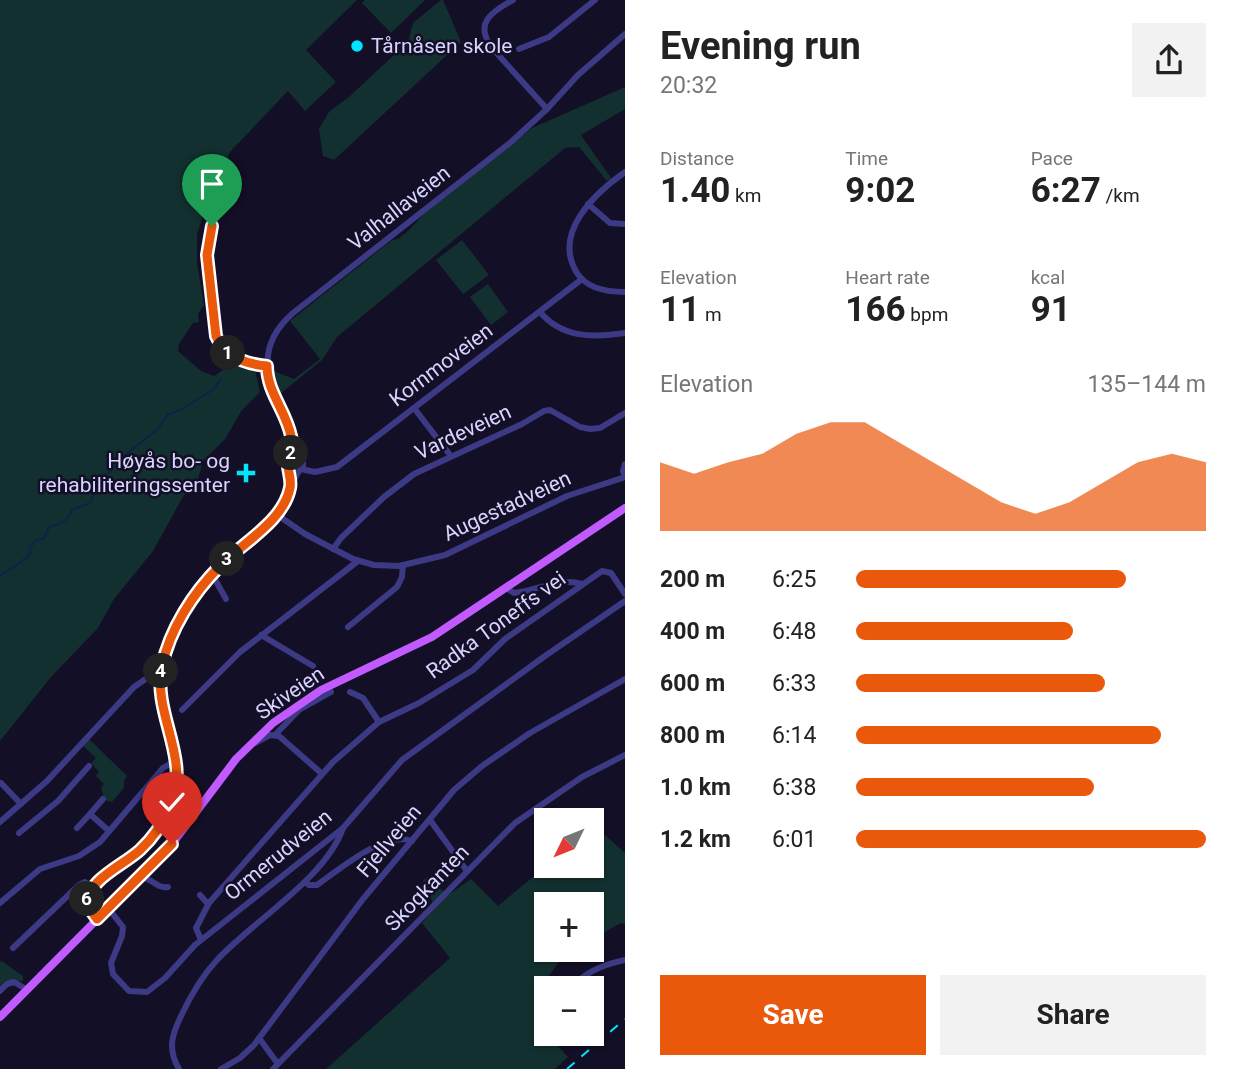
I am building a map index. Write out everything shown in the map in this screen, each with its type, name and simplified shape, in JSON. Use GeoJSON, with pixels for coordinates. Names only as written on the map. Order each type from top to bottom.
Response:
{"type":"FeatureCollection","features":[{"type":"Feature","properties":{"kind":"main road","name":"Skiveien"},"geometry":{"type":"LineString","coordinates":[[23,992],[182,832],[250,743],[273,723],[321,690],[417,646],[625,508]]}},
{"type":"Feature","properties":{"kind":"main road"},"geometry":{"type":"LineString","coordinates":[[0,1011],[23,992]]}},
{"type":"Feature","properties":{"kind":"main road"},"geometry":{"type":"LineString","coordinates":[[0,1017],[23,992]]}},
{"type":"Feature","properties":{"kind":"street"},"geometry":{"type":"LineString","coordinates":[[513,0],[490,15],[485,36],[493,49],[547,109]]}},
{"type":"Feature","properties":{"kind":"street"},"geometry":{"type":"LineString","coordinates":[[519,49],[549,37],[594,0]]}},
{"type":"Feature","properties":{"kind":"street","name":"Valhallaveien"},"geometry":{"type":"LineString","coordinates":[[267,366],[274,337],[288,318],[500,151],[547,109],[578,75],[625,34]]}},
{"type":"Feature","properties":{"kind":"street"},"geometry":{"type":"LineString","coordinates":[[625,172],[588,204],[569,241],[571,261],[582,279],[605,291],[625,292]]}},
{"type":"Feature","properties":{"kind":"street"},"geometry":{"type":"LineString","coordinates":[[97,919],[89,910],[88,894],[93,887],[134,855],[160,826],[175,792],[177,760],[162,704],[161,677],[167,649],[179,622],[212,574],[276,514],[301,464],[271,389],[267,366],[245,362],[231,355],[221,346],[215,332],[207,248],[214,222],[226,201]]}},
{"type":"Feature","properties":{"kind":"street"},"geometry":{"type":"LineString","coordinates":[[588,204],[610,223],[625,224]]}},
{"type":"Feature","properties":{"kind":"street","name":"Kornmoveien"},"geometry":{"type":"LineString","coordinates":[[301,464],[320,471],[337,467],[582,279]]}},
{"type":"Feature","properties":{"kind":"street"},"geometry":{"type":"LineString","coordinates":[[540,312],[559,328],[576,335],[599,337],[625,334]]}},
{"type":"Feature","properties":{"kind":"street"},"geometry":{"type":"LineString","coordinates":[[414,408],[450,455]]}},
{"type":"Feature","properties":{"kind":"street","name":"Vardeveien"},"geometry":{"type":"LineString","coordinates":[[333,549],[341,538],[403,481],[450,455],[523,424],[544,411],[550,410],[580,427],[595,429],[625,413]]}},
{"type":"Feature","properties":{"kind":"street"},"geometry":{"type":"LineString","coordinates":[[291,486],[288,462],[292,437]]}},
{"type":"Feature","properties":{"kind":"street"},"geometry":{"type":"LineString","coordinates":[[290,457],[295,455],[301,464]]}},
{"type":"Feature","properties":{"kind":"street"},"geometry":{"type":"LineString","coordinates":[[290,468],[301,464]]}},
{"type":"Feature","properties":{"kind":"street"},"geometry":{"type":"LineString","coordinates":[[625,464],[625,477]]}},
{"type":"Feature","properties":{"kind":"street","name":"Augestadveien"},"geometry":{"type":"LineString","coordinates":[[276,514],[294,528],[358,561],[381,566],[403,565],[445,555],[578,491],[625,477]]}},
{"type":"Feature","properties":{"kind":"street"},"geometry":{"type":"LineString","coordinates":[[182,710],[228,662],[358,561]]}},
{"type":"Feature","properties":{"kind":"street"},"geometry":{"type":"LineString","coordinates":[[348,627],[397,587],[402,577],[403,565]]}},
{"type":"Feature","properties":{"kind":"street","name":"Radka Toneffs vei"},"geometry":{"type":"LineString","coordinates":[[201,940],[196,928],[208,904],[321,773],[379,722],[419,703],[473,670],[505,639],[602,571],[608,571],[625,594]]}},
{"type":"Feature","properties":{"kind":"street"},"geometry":{"type":"LineString","coordinates":[[212,574],[226,599]]}},
{"type":"Feature","properties":{"kind":"street"},"geometry":{"type":"LineString","coordinates":[[506,588],[514,593],[551,583],[582,584]]}},
{"type":"Feature","properties":{"kind":"street","name":"Ormerudveien"},"geometry":{"type":"LineString","coordinates":[[108,908],[123,929],[112,961],[112,972],[122,986],[132,992],[143,993],[153,989],[190,948],[342,828],[402,760],[625,601]]}},
{"type":"Feature","properties":{"kind":"street"},"geometry":{"type":"LineString","coordinates":[[261,635],[313,666]]}},
{"type":"Feature","properties":{"kind":"street"},"geometry":{"type":"LineString","coordinates":[[0,822],[47,781],[134,687],[150,676],[161,677]]}},
{"type":"Feature","properties":{"kind":"street","name":"Fjellveien"},"geometry":{"type":"LineString","coordinates":[[221,1069],[243,1056],[259,1038],[350,916],[459,785],[499,753],[625,679]]}},
{"type":"Feature","properties":{"kind":"street"},"geometry":{"type":"LineString","coordinates":[[250,743],[254,744],[275,735],[299,710],[331,692]]}},
{"type":"Feature","properties":{"kind":"street"},"geometry":{"type":"LineString","coordinates":[[350,692],[363,698],[379,722]]}},
{"type":"Feature","properties":{"kind":"street"},"geometry":{"type":"LineString","coordinates":[[275,735],[284,739],[321,773]]}},
{"type":"Feature","properties":{"kind":"street","name":"Skogkanten"},"geometry":{"type":"LineString","coordinates":[[276,1066],[526,814],[582,777],[625,755]]}},
{"type":"Feature","properties":{"kind":"street"},"geometry":{"type":"LineString","coordinates":[[0,902],[40,869],[88,851],[100,842],[163,768],[177,760]]}},
{"type":"Feature","properties":{"kind":"street"},"geometry":{"type":"LineString","coordinates":[[19,833],[56,803],[89,766]]}},
{"type":"Feature","properties":{"kind":"street"},"geometry":{"type":"LineString","coordinates":[[1,783],[21,804]]}},
{"type":"Feature","properties":{"kind":"street"},"geometry":{"type":"LineString","coordinates":[[77,828],[103,799]]}},
{"type":"Feature","properties":{"kind":"street"},"geometry":{"type":"LineString","coordinates":[[90,814],[109,831]]}},
{"type":"Feature","properties":{"kind":"street"},"geometry":{"type":"LineString","coordinates":[[430,820],[467,871]]}},
{"type":"Feature","properties":{"kind":"street"},"geometry":{"type":"LineString","coordinates":[[179,1069],[173,1058],[171,1044],[178,1021],[203,977],[219,958],[329,855],[342,828]]}},
{"type":"Feature","properties":{"kind":"street"},"geometry":{"type":"LineString","coordinates":[[304,881],[309,885],[317,885],[364,853],[391,840],[404,838],[412,841]]}},
{"type":"Feature","properties":{"kind":"street"},"geometry":{"type":"LineString","coordinates":[[139,877],[163,888],[168,887]]}},
{"type":"Feature","properties":{"kind":"street"},"geometry":{"type":"LineString","coordinates":[[13,948],[76,887],[85,882],[93,887]]}},
{"type":"Feature","properties":{"kind":"street"},"geometry":{"type":"LineString","coordinates":[[200,895],[208,904]]}},
{"type":"Feature","properties":{"kind":"street"},"geometry":{"type":"LineString","coordinates":[[586,976],[625,960]]}},
{"type":"Feature","properties":{"kind":"street"},"geometry":{"type":"LineString","coordinates":[[0,991],[6,984],[14,982],[23,992]]}},
{"type":"Feature","properties":{"kind":"street"},"geometry":{"type":"LineString","coordinates":[[259,1038],[276,1066]]}},
{"type":"Feature","properties":{"kind":"green space"},"geometry":{"type":"Polygon","coordinates":[[[0,0],[357,0],[306,50],[336,82],[305,111],[288,91],[230,152],[209,194],[197,235],[197,263],[204,305],[198,314],[199,322],[193,323],[179,344],[178,351],[201,371],[214,376],[233,363],[255,370],[260,392],[242,410],[225,439],[203,461],[197,483],[184,495],[153,551],[114,599],[98,628],[51,677],[0,741],[0,0]]]}},
{"type":"Feature","properties":{"kind":"green space"},"geometry":{"type":"Polygon","coordinates":[[[365,0],[425,0],[391,33],[362,3],[365,0]]]}},
{"type":"Feature","properties":{"kind":"green space"},"geometry":{"type":"Polygon","coordinates":[[[441,0],[461,42],[334,160],[323,156],[319,129],[329,112],[408,42],[413,23],[441,0]]]}},
{"type":"Feature","properties":{"kind":"green space"},"geometry":{"type":"Polygon","coordinates":[[[625,87],[625,109],[581,135],[611,178],[607,181],[579,147],[565,148],[337,337],[322,360],[275,398],[271,370],[294,379],[320,359],[290,321],[392,240],[398,239],[424,214],[532,128],[625,87]]]}},
{"type":"Feature","properties":{"kind":"green space"},"geometry":{"type":"Polygon","coordinates":[[[462,240],[489,275],[463,294],[436,260],[462,240]]]}},
{"type":"Feature","properties":{"kind":"green space"},"geometry":{"type":"Polygon","coordinates":[[[488,284],[508,312],[491,325],[470,297],[488,284]]]}},
{"type":"Feature","properties":{"kind":"green space"},"geometry":{"type":"Polygon","coordinates":[[[89,739],[127,776],[124,788],[112,802],[105,800],[101,788],[104,784],[96,776],[99,772],[91,763],[96,758],[82,745],[89,739]]]}},
{"type":"Feature","properties":{"kind":"green space"},"geometry":{"type":"Polygon","coordinates":[[[604,836],[625,853],[625,924],[621,923],[604,932],[604,892],[534,892],[534,962],[559,962],[549,976],[534,976],[534,1046],[558,1046],[568,1057],[555,1069],[326,1069],[450,958],[422,923],[435,908],[423,881],[427,877],[448,895],[471,879],[498,906],[534,876],[604,878],[604,836]]]}},
{"type":"Feature","properties":{"kind":"green space"},"geometry":{"type":"Polygon","coordinates":[[[2,961],[23,976],[23,981],[6,981],[0,987],[2,961]]]}},
{"type":"Feature","properties":{"kind":"waterway"},"geometry":{"type":"LineString","coordinates":[[0,576],[29,555],[29,549],[36,540],[44,538],[49,527],[64,522],[72,510],[90,503],[99,483],[118,460],[157,430],[167,415],[214,389],[221,379]]}},
{"type":"Feature","properties":{"kind":"railway"},"geometry":{"type":"LineString","coordinates":[[567,1069],[625,1019]]}},
{"type":"Feature","properties":{"kind":"place","name":"Tårnåsen skole"},"geometry":{"type":"Point","coordinates":[357,46]}},
{"type":"Feature","properties":{"kind":"place","name":"Høyås bo- og rehabiliteringssenter"},"geometry":{"type":"Point","coordinates":[246,473]}},
{"type":"Feature","properties":{"kind":"route"},"geometry":{"type":"LineString","coordinates":[[172,844],[97,919],[87,905],[91,889],[145,844],[157,831],[172,804],[178,775],[177,760],[161,698],[162,668],[171,638],[202,586],[222,563],[276,514],[291,486],[288,462],[292,437],[271,389],[267,366],[245,362],[231,355],[221,346],[216,336],[207,255],[212,226]]}}]}
